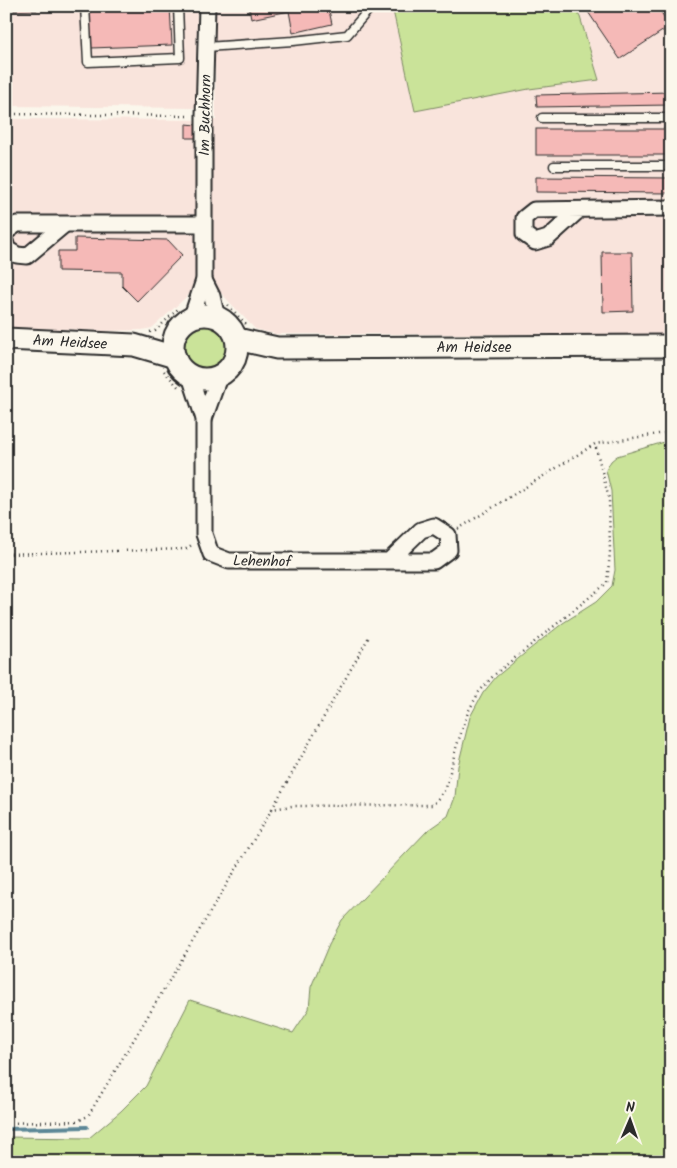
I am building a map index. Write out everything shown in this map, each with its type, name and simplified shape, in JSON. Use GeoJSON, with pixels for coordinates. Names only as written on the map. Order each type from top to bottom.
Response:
{"type":"FeatureCollection","features":[{"type":"Feature","properties":{"kind":"main road"},"geometry":{"type":"LineString","coordinates":[[206,316],[217,318],[226,323],[237,339],[238,349],[234,361],[228,370],[219,377],[188,385],[171,354],[185,323],[191,319],[206,316]]}},
{"type":"Feature","properties":{"kind":"main road","name":"Am Heidsee"},"geometry":{"type":"LineString","coordinates":[[6,339],[134,345],[171,354]]}},
{"type":"Feature","properties":{"kind":"main road","name":"Am Heidsee"},"geometry":{"type":"LineString","coordinates":[[237,339],[277,348],[671,346]]}},
{"type":"Feature","properties":{"kind":"main road","name":"Am Heidsee"},"geometry":{"type":"LineString","coordinates":[[234,361],[277,348]]}},
{"type":"Feature","properties":{"kind":"street","name":"Im Buchhorn"},"geometry":{"type":"LineString","coordinates":[[191,319],[204,280],[204,116],[207,6]]}},
{"type":"Feature","properties":{"kind":"street"},"geometry":{"type":"LineString","coordinates":[[579,210],[671,208]]}},
{"type":"Feature","properties":{"kind":"street"},"geometry":{"type":"LineString","coordinates":[[6,232],[16,224],[203,224]]}},
{"type":"Feature","properties":{"kind":"street"},"geometry":{"type":"LineString","coordinates":[[6,244],[7,249],[17,255],[27,256],[64,225]]}},
{"type":"Feature","properties":{"kind":"street","name":"Im Buchhorn"},"geometry":{"type":"LineString","coordinates":[[204,280],[212,296],[217,318]]}},
{"type":"Feature","properties":{"kind":"street","name":"Lehenhof"},"geometry":{"type":"LineString","coordinates":[[219,377],[204,419],[204,534],[211,554],[229,561],[434,561],[448,550],[448,535]]}},
{"type":"Feature","properties":{"kind":"street","name":"Lehenhof"},"geometry":{"type":"LineString","coordinates":[[188,385],[204,419]]}},
{"type":"Feature","properties":{"kind":"street"},"geometry":{"type":"LineString","coordinates":[[390,560],[421,530],[434,526],[448,535]]}},
{"type":"Feature","properties":{"kind":"lane"},"geometry":{"type":"LineString","coordinates":[[85,6],[88,62],[180,58],[178,6]]}},
{"type":"Feature","properties":{"kind":"lane"},"geometry":{"type":"LineString","coordinates":[[206,47],[347,35],[372,6]]}},
{"type":"Feature","properties":{"kind":"lane"},"geometry":{"type":"LineString","coordinates":[[542,118],[671,118]]}},
{"type":"Feature","properties":{"kind":"lane"},"geometry":{"type":"LineString","coordinates":[[554,166],[671,166]]}},
{"type":"Feature","properties":{"kind":"path"},"geometry":{"type":"LineString","coordinates":[[6,114],[204,116]]}},
{"type":"Feature","properties":{"kind":"path"},"geometry":{"type":"LineString","coordinates":[[171,354],[188,385]]}},
{"type":"Feature","properties":{"kind":"path"},"geometry":{"type":"LineString","coordinates":[[448,535],[596,444],[665,433],[671,430]]}},
{"type":"Feature","properties":{"kind":"path"},"geometry":{"type":"LineString","coordinates":[[272,809],[292,806],[433,805],[446,788],[456,748],[468,712],[480,692],[494,675],[608,582],[610,552],[609,499],[596,444]]}},
{"type":"Feature","properties":{"kind":"path"},"geometry":{"type":"LineString","coordinates":[[6,554],[186,549],[195,541]]}},
{"type":"Feature","properties":{"kind":"path"},"geometry":{"type":"LineString","coordinates":[[6,1123],[78,1121],[88,1116],[272,809],[370,635]]}},
{"type":"Feature","properties":{"kind":"shaded area"},"geometry":{"type":"Polygon","coordinates":[[[6,6],[197,6],[196,108],[6,106],[6,6]]]}},
{"type":"Feature","properties":{"kind":"shaded area"},"geometry":{"type":"Polygon","coordinates":[[[214,6],[392,6],[415,110],[529,89],[599,80],[580,17],[573,6],[671,6],[671,334],[275,334],[255,329],[219,291],[193,291],[152,328],[142,330],[104,331],[6,327],[6,119],[216,120],[214,6]]]}},
{"type":"Feature","properties":{"kind":"green space"},"geometry":{"type":"Polygon","coordinates":[[[392,6],[573,6],[580,17],[599,80],[529,89],[415,111],[392,6]]]}},
{"type":"Feature","properties":{"kind":"green space"},"geometry":{"type":"Polygon","coordinates":[[[200,326],[208,326],[217,330],[223,336],[227,349],[223,362],[217,368],[208,372],[200,372],[191,368],[185,362],[181,353],[181,345],[185,336],[191,330],[200,326]]]}},
{"type":"Feature","properties":{"kind":"green space"},"geometry":{"type":"Polygon","coordinates":[[[671,440],[671,1162],[6,1162],[6,1137],[89,1138],[121,1111],[146,1086],[190,1000],[293,1033],[309,1009],[311,987],[329,944],[342,920],[428,830],[448,816],[455,797],[458,766],[470,717],[483,693],[496,677],[563,623],[596,602],[612,586],[615,570],[611,491],[606,470],[611,461],[617,456],[671,440]]]}},
{"type":"Feature","properties":{"kind":"building"},"geometry":{"type":"Polygon","coordinates":[[[6,6],[36,6],[37,10],[6,11],[6,6]]]}},
{"type":"Feature","properties":{"kind":"building"},"geometry":{"type":"Polygon","coordinates":[[[89,6],[170,6],[172,45],[91,48],[89,6]]]}},
{"type":"Feature","properties":{"kind":"building"},"geometry":{"type":"Polygon","coordinates":[[[249,6],[328,6],[332,24],[293,33],[289,11],[251,19],[249,6]]]}},
{"type":"Feature","properties":{"kind":"building"},"geometry":{"type":"Polygon","coordinates":[[[584,6],[657,6],[670,26],[620,59],[584,6]]]}},
{"type":"Feature","properties":{"kind":"building"},"geometry":{"type":"Polygon","coordinates":[[[671,92],[671,105],[537,107],[536,95],[671,92]]]}},
{"type":"Feature","properties":{"kind":"building"},"geometry":{"type":"Polygon","coordinates":[[[186,124],[197,125],[197,138],[186,138],[186,124]]]}},
{"type":"Feature","properties":{"kind":"building"},"geometry":{"type":"Polygon","coordinates":[[[536,129],[671,129],[671,155],[536,155],[536,129]]]}},
{"type":"Feature","properties":{"kind":"building"},"geometry":{"type":"Polygon","coordinates":[[[536,177],[671,178],[671,193],[536,192],[536,177]]]}},
{"type":"Feature","properties":{"kind":"building"},"geometry":{"type":"Polygon","coordinates":[[[75,238],[168,240],[182,255],[137,301],[122,286],[122,272],[58,271],[58,251],[75,251],[75,238]]]}},
{"type":"Feature","properties":{"kind":"building"},"geometry":{"type":"Polygon","coordinates":[[[602,252],[632,252],[633,311],[603,312],[602,252]]]}},
{"type":"Feature","properties":{"kind":"waterway"},"geometry":{"type":"LineString","coordinates":[[6,1129],[87,1127]]}}]}
